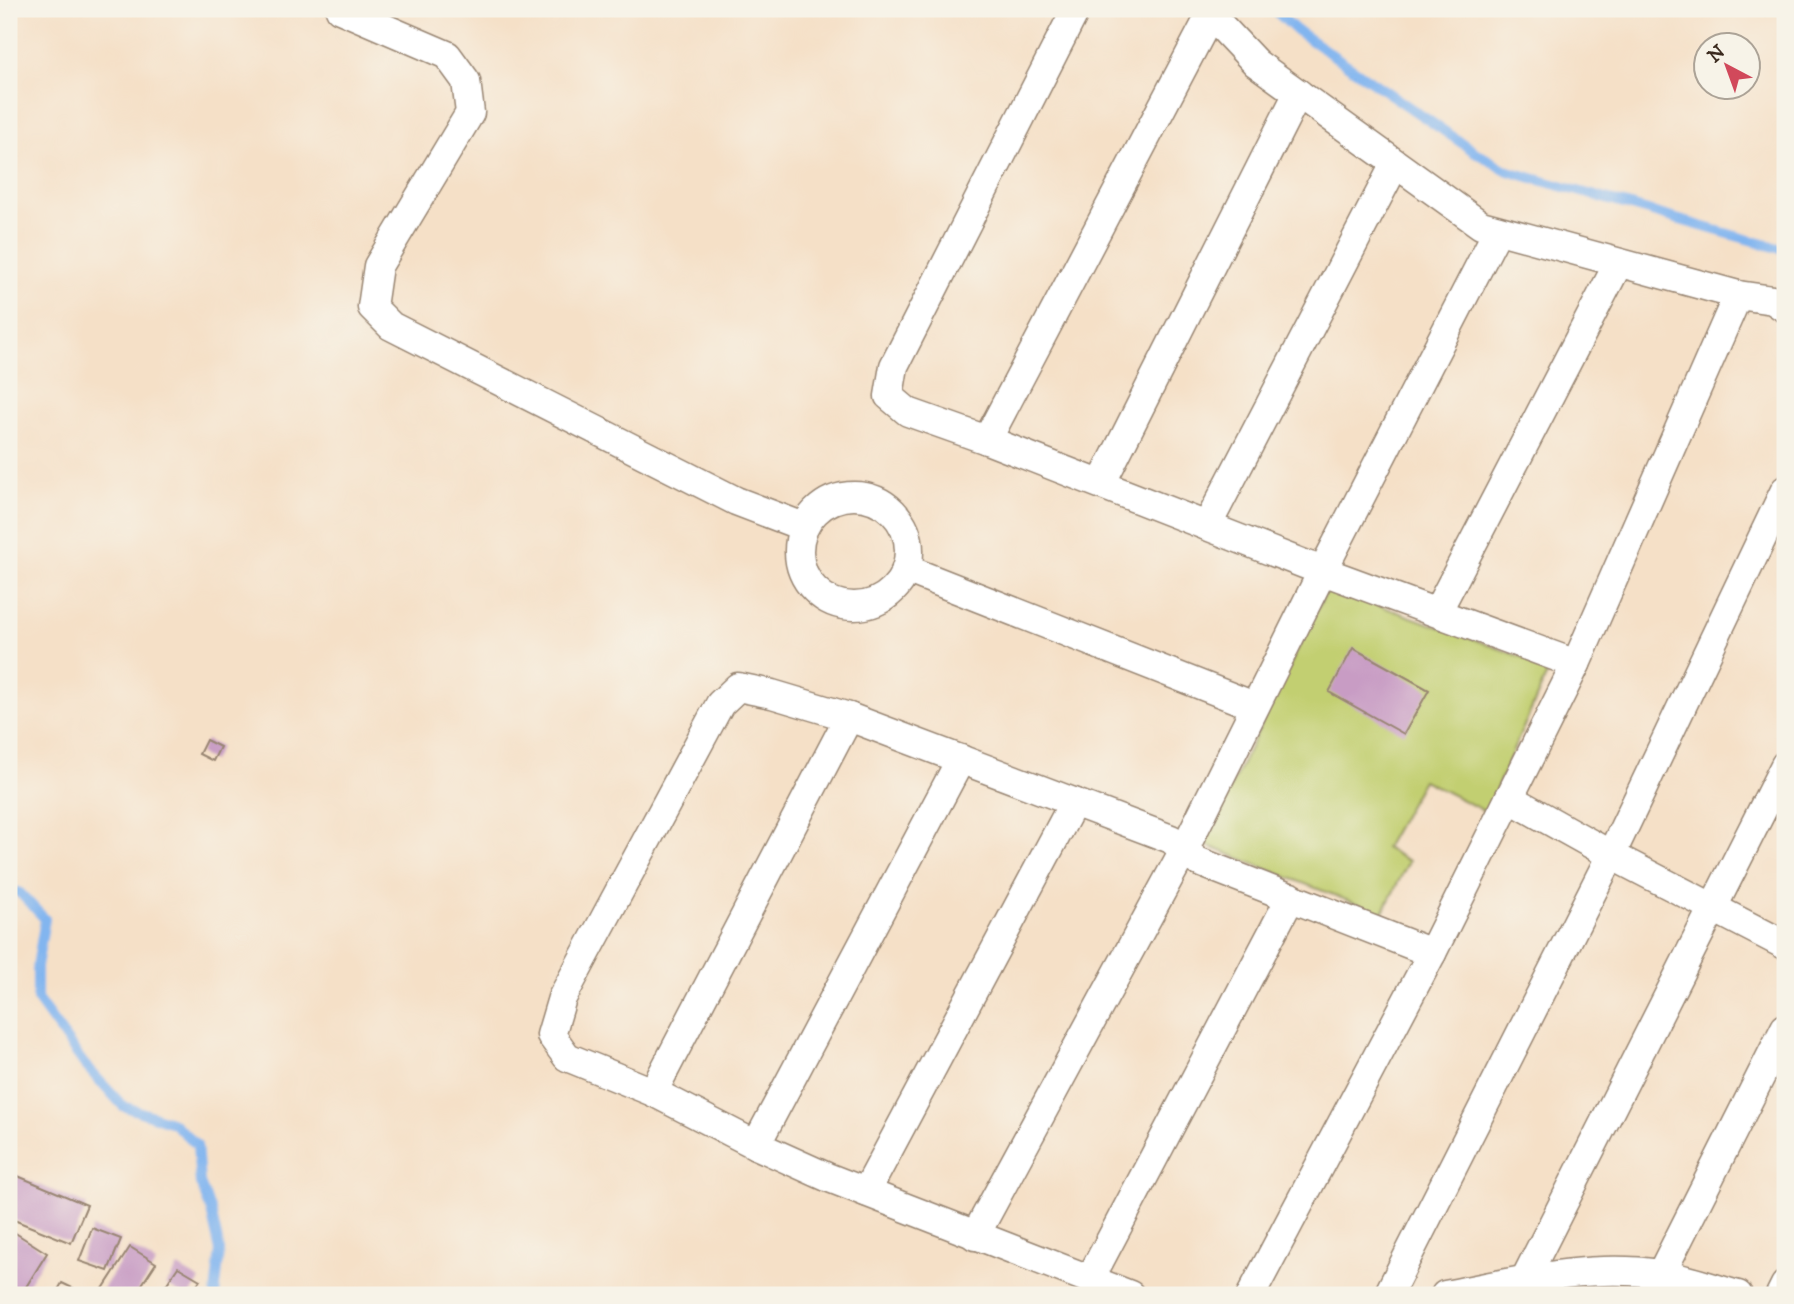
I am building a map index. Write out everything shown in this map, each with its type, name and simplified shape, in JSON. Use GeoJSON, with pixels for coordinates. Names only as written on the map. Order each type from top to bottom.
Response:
{"type":"FeatureCollection","features":[{"type":"Feature","properties":{"kind":"street"},"geometry":{"type":"LineString","coordinates":[[340,9],[447,55],[466,81],[470,113],[378,266],[372,307],[391,326],[736,501],[804,527]]}},
{"type":"Feature","properties":{"kind":"street"},"geometry":{"type":"LineString","coordinates":[[1076,9],[894,366],[889,396],[908,412],[1576,664]]}},
{"type":"Feature","properties":{"kind":"street"},"geometry":{"type":"LineString","coordinates":[[987,440],[1208,11],[1256,62],[1481,225],[1738,295],[1773,300],[1785,308]]}},
{"type":"Feature","properties":{"kind":"street"},"geometry":{"type":"LineString","coordinates":[[1101,484],[1298,93]]}},
{"type":"Feature","properties":{"kind":"street"},"geometry":{"type":"LineString","coordinates":[[1207,526],[1395,164]]}},
{"type":"Feature","properties":{"kind":"street"},"geometry":{"type":"LineString","coordinates":[[975,1236],[1184,850],[1254,706],[1498,230]]}},
{"type":"Feature","properties":{"kind":"street"},"geometry":{"type":"LineString","coordinates":[[1437,612],[1618,264]]}},
{"type":"Feature","properties":{"kind":"street"},"geometry":{"type":"LineString","coordinates":[[1251,1295],[1432,953],[1576,664],[1738,295]]}},
{"type":"Feature","properties":{"kind":"street"},"geometry":{"type":"LineString","coordinates":[[1388,1295],[1611,855],[1785,490]]}},
{"type":"Feature","properties":{"kind":"street"},"geometry":{"type":"LineString","coordinates":[[838,498],[868,498],[894,513],[903,525],[908,539],[906,569],[897,584],[884,597],[868,604],[850,606],[833,602],[818,593],[803,570],[799,544],[804,527],[824,505],[838,498]]}},
{"type":"Feature","properties":{"kind":"street"},"geometry":{"type":"LineString","coordinates":[[906,569],[1254,706]]}},
{"type":"Feature","properties":{"kind":"street"},"geometry":{"type":"LineString","coordinates":[[1130,1295],[827,1177],[756,1145],[653,1092],[567,1057],[551,1035],[562,998],[719,704],[738,687],[772,694],[849,717],[1171,839],[1197,861],[1432,953]]}},
{"type":"Feature","properties":{"kind":"street"},"geometry":{"type":"LineString","coordinates":[[653,1092],[849,717]]}},
{"type":"Feature","properties":{"kind":"street"},"geometry":{"type":"LineString","coordinates":[[756,1145],[961,759]]}},
{"type":"Feature","properties":{"kind":"street"},"geometry":{"type":"LineString","coordinates":[[1525,1279],[1785,765]]}},
{"type":"Feature","properties":{"kind":"street"},"geometry":{"type":"LineString","coordinates":[[1509,798],[1611,855],[1785,945]]}},
{"type":"Feature","properties":{"kind":"street"},"geometry":{"type":"LineString","coordinates":[[866,1192],[1074,802]]}},
{"type":"Feature","properties":{"kind":"street"},"geometry":{"type":"LineString","coordinates":[[1090,1279],[1291,897]]}},
{"type":"Feature","properties":{"kind":"street"},"geometry":{"type":"LineString","coordinates":[[1661,1274],[1785,1028]]}},
{"type":"Feature","properties":{"kind":"street"},"geometry":{"type":"LineString","coordinates":[[1445,1295],[1525,1279],[1609,1270],[1661,1274],[1738,1295]]}},
{"type":"Feature","properties":{"kind":"street"},"geometry":{"type":"LineString","coordinates":[[1780,1295],[1785,1285]]}},
{"type":"Feature","properties":{"kind":"green space"},"geometry":{"type":"Polygon","coordinates":[[[1328,587],[1550,667],[1486,812],[1423,780],[1385,848],[1409,861],[1382,914],[1203,844],[1328,587]]]}},
{"type":"Feature","properties":{"kind":"building"},"geometry":{"type":"Polygon","coordinates":[[[1353,648],[1429,690],[1404,734],[1329,692],[1353,648]]]}},
{"type":"Feature","properties":{"kind":"building"},"geometry":{"type":"Polygon","coordinates":[[[206,740],[220,747],[213,761],[199,754],[206,740]]]}},
{"type":"Feature","properties":{"kind":"building"},"geometry":{"type":"Polygon","coordinates":[[[13,1174],[87,1205],[71,1243],[9,1218],[9,1183],[13,1174]]]}},
{"type":"Feature","properties":{"kind":"building"},"geometry":{"type":"Polygon","coordinates":[[[92,1228],[121,1239],[108,1271],[79,1261],[92,1228]]]}},
{"type":"Feature","properties":{"kind":"building"},"geometry":{"type":"Polygon","coordinates":[[[9,1229],[47,1253],[21,1295],[9,1295],[9,1229]]]}},
{"type":"Feature","properties":{"kind":"building"},"geometry":{"type":"Polygon","coordinates":[[[130,1247],[156,1263],[135,1295],[99,1295],[130,1247]]]}},
{"type":"Feature","properties":{"kind":"building"},"geometry":{"type":"Polygon","coordinates":[[[178,1267],[200,1280],[190,1295],[183,1295],[166,1285],[178,1267]]]}},
{"type":"Feature","properties":{"kind":"building"},"geometry":{"type":"Polygon","coordinates":[[[62,1283],[87,1295],[55,1295],[62,1283]]]}},
{"type":"Feature","properties":{"kind":"waterway"},"geometry":{"type":"LineString","coordinates":[[1273,9],[1296,30],[1475,152],[1508,171],[1785,250]]}},
{"type":"Feature","properties":{"kind":"waterway"},"geometry":{"type":"LineString","coordinates":[[9,889],[20,893],[45,919],[37,966],[37,999],[84,1064],[123,1106],[173,1123],[197,1145],[200,1183],[211,1211],[220,1251],[215,1295]]}}]}
